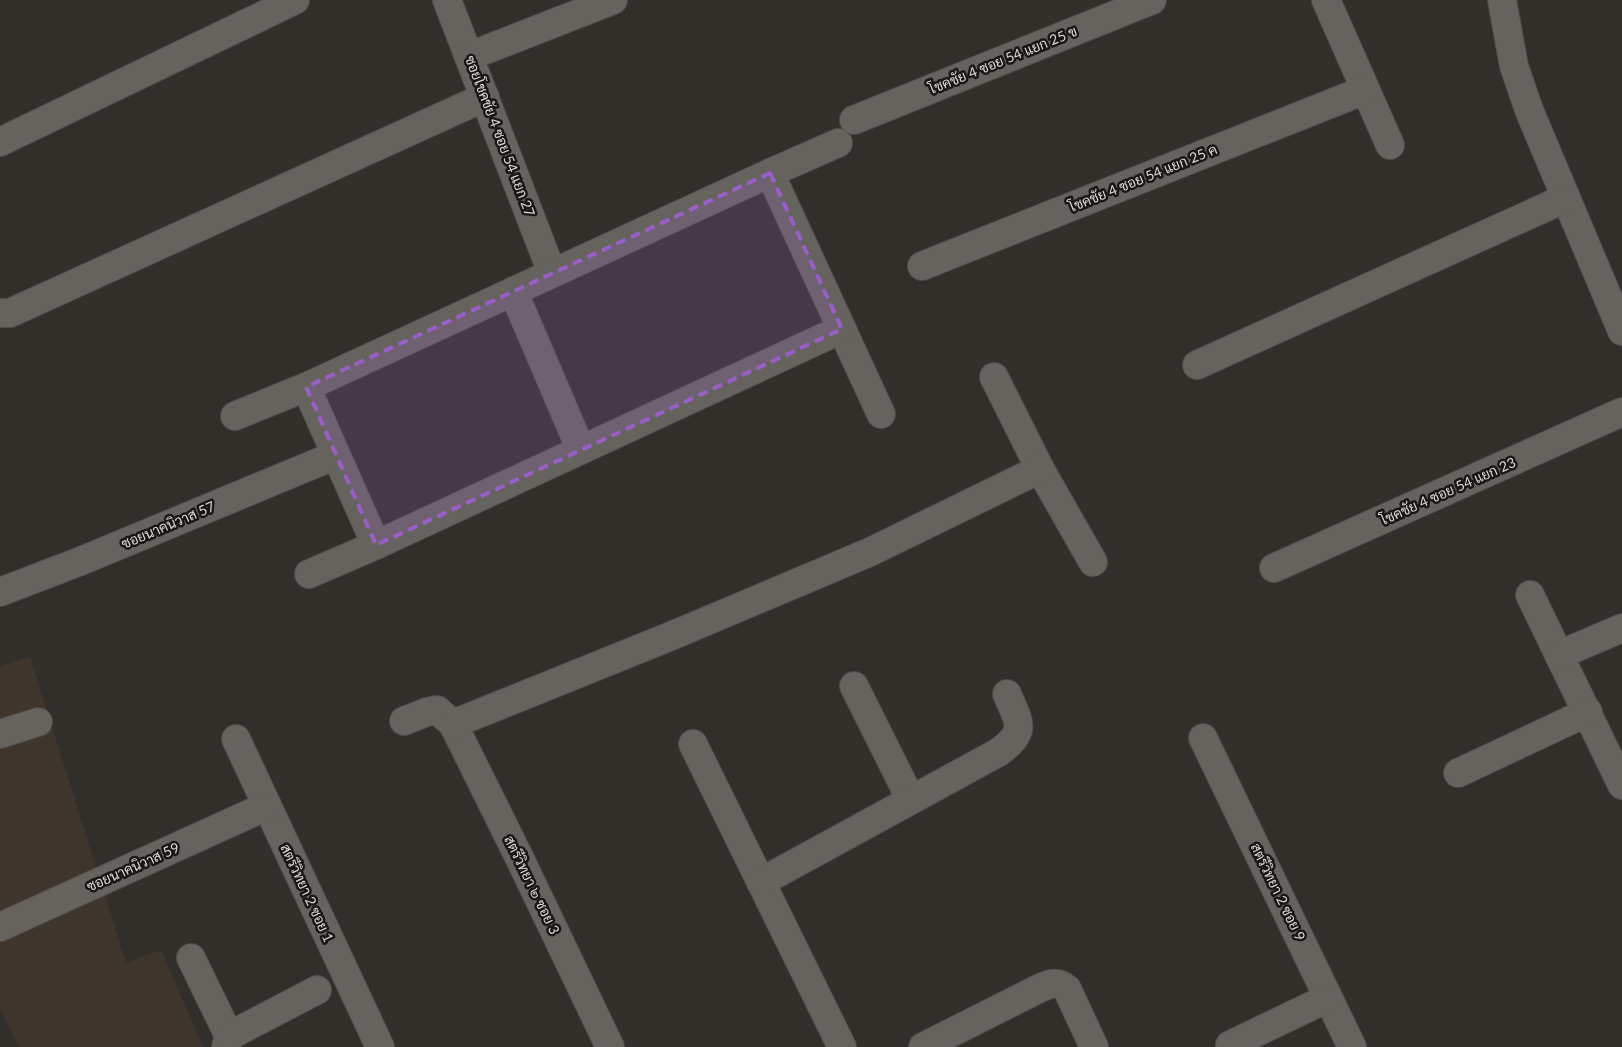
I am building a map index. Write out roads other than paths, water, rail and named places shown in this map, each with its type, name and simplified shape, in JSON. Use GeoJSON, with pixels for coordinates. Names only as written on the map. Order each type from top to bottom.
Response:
{"type":"FeatureCollection","features":[{"type":"Feature","properties":{"kind":"street"},"geometry":{"type":"LineString","coordinates":[[0,142],[295,0]]}},
{"type":"Feature","properties":{"kind":"street","name":"ซอยโชคชัย 4 ซอย 54 แยก 27"},"geometry":{"type":"LineString","coordinates":[[447,0],[552,273]]}},
{"type":"Feature","properties":{"kind":"street"},"geometry":{"type":"LineString","coordinates":[[470,56],[613,0]]}},
{"type":"Feature","properties":{"kind":"street","name":"โชคชัย 4 ซอย 54 แยก 25 ข"},"geometry":{"type":"LineString","coordinates":[[854,120],[1152,0]]}},
{"type":"Feature","properties":{"kind":"street"},"geometry":{"type":"LineString","coordinates":[[1326,0],[1390,145]]}},
{"type":"Feature","properties":{"kind":"street"},"geometry":{"type":"LineString","coordinates":[[1502,0],[1514,66],[1529,110],[1622,331]]}},
{"type":"Feature","properties":{"kind":"street","name":"โชคชัย 4 ซอย 54 แยก 25 ค"},"geometry":{"type":"LineString","coordinates":[[922,266],[1365,90]]}},
{"type":"Feature","properties":{"kind":"street"},"geometry":{"type":"LineString","coordinates":[[0,314],[10,313],[485,97]]}},
{"type":"Feature","properties":{"kind":"street"},"geometry":{"type":"LineString","coordinates":[[235,416],[306,387],[838,143]]}},
{"type":"Feature","properties":{"kind":"street"},"geometry":{"type":"LineString","coordinates":[[770,173],[882,414]]}},
{"type":"Feature","properties":{"kind":"street"},"geometry":{"type":"LineString","coordinates":[[1198,365],[1566,198]]}},
{"type":"Feature","properties":{"kind":"street"},"geometry":{"type":"LineString","coordinates":[[513,291],[581,450]]}},
{"type":"Feature","properties":{"kind":"street"},"geometry":{"type":"LineString","coordinates":[[309,574],[376,545],[842,329]]}},
{"type":"Feature","properties":{"kind":"street"},"geometry":{"type":"LineString","coordinates":[[994,377],[1040,469],[1093,562]]}},
{"type":"Feature","properties":{"kind":"street"},"geometry":{"type":"LineString","coordinates":[[306,387],[376,545]]}},
{"type":"Feature","properties":{"kind":"street","name":"โชคชัย 4 ซอย 54 แยก 23"},"geometry":{"type":"LineString","coordinates":[[1274,568],[1622,412]]}},
{"type":"Feature","properties":{"kind":"street","name":"ซอยนาคนิวาส 57"},"geometry":{"type":"LineString","coordinates":[[0,592],[81,561],[336,455]]}},
{"type":"Feature","properties":{"kind":"street"},"geometry":{"type":"LineString","coordinates":[[404,721],[437,710],[453,724],[676,634],[870,552],[1040,469]]}},
{"type":"Feature","properties":{"kind":"street"},"geometry":{"type":"LineString","coordinates":[[1530,595],[1622,785]]}},
{"type":"Feature","properties":{"kind":"street"},"geometry":{"type":"LineString","coordinates":[[1559,655],[1622,628]]}},
{"type":"Feature","properties":{"kind":"street"},"geometry":{"type":"LineString","coordinates":[[854,686],[911,800]]}},
{"type":"Feature","properties":{"kind":"street"},"geometry":{"type":"LineString","coordinates":[[761,882],[999,752],[1012,743],[1018,732],[1018,720],[1007,694]]}},
{"type":"Feature","properties":{"kind":"street"},"geometry":{"type":"LineString","coordinates":[[1458,773],[1588,712]]}},
{"type":"Feature","properties":{"kind":"street"},"geometry":{"type":"LineString","coordinates":[[0,734],[38,722]]}},
{"type":"Feature","properties":{"kind":"street","name":"สตรีวิทยา ๒ ซอย 3"},"geometry":{"type":"LineString","coordinates":[[453,724],[520,857],[610,1047]]}},
{"type":"Feature","properties":{"kind":"street","name":"สตรีวิทยา 2 ซอย 9"},"geometry":{"type":"LineString","coordinates":[[1203,738],[1352,1047]]}},
{"type":"Feature","properties":{"kind":"street","name":"สตรีวิทยา 2 ซอย 1"},"geometry":{"type":"LineString","coordinates":[[236,739],[380,1047]]}},
{"type":"Feature","properties":{"kind":"street"},"geometry":{"type":"LineString","coordinates":[[693,744],[842,1047]]}},
{"type":"Feature","properties":{"kind":"street","name":"ซอยนาคนิวาส 59"},"geometry":{"type":"LineString","coordinates":[[0,927],[266,806]]}},
{"type":"Feature","properties":{"kind":"street"},"geometry":{"type":"LineString","coordinates":[[191,958],[227,1042],[318,990]]}},
{"type":"Feature","properties":{"kind":"street"},"geometry":{"type":"LineString","coordinates":[[923,1047],[1038,989],[1054,983],[1062,984],[1067,989],[1094,1047]]}},
{"type":"Feature","properties":{"kind":"street"},"geometry":{"type":"LineString","coordinates":[[1230,1045],[1328,998]]}}]}
